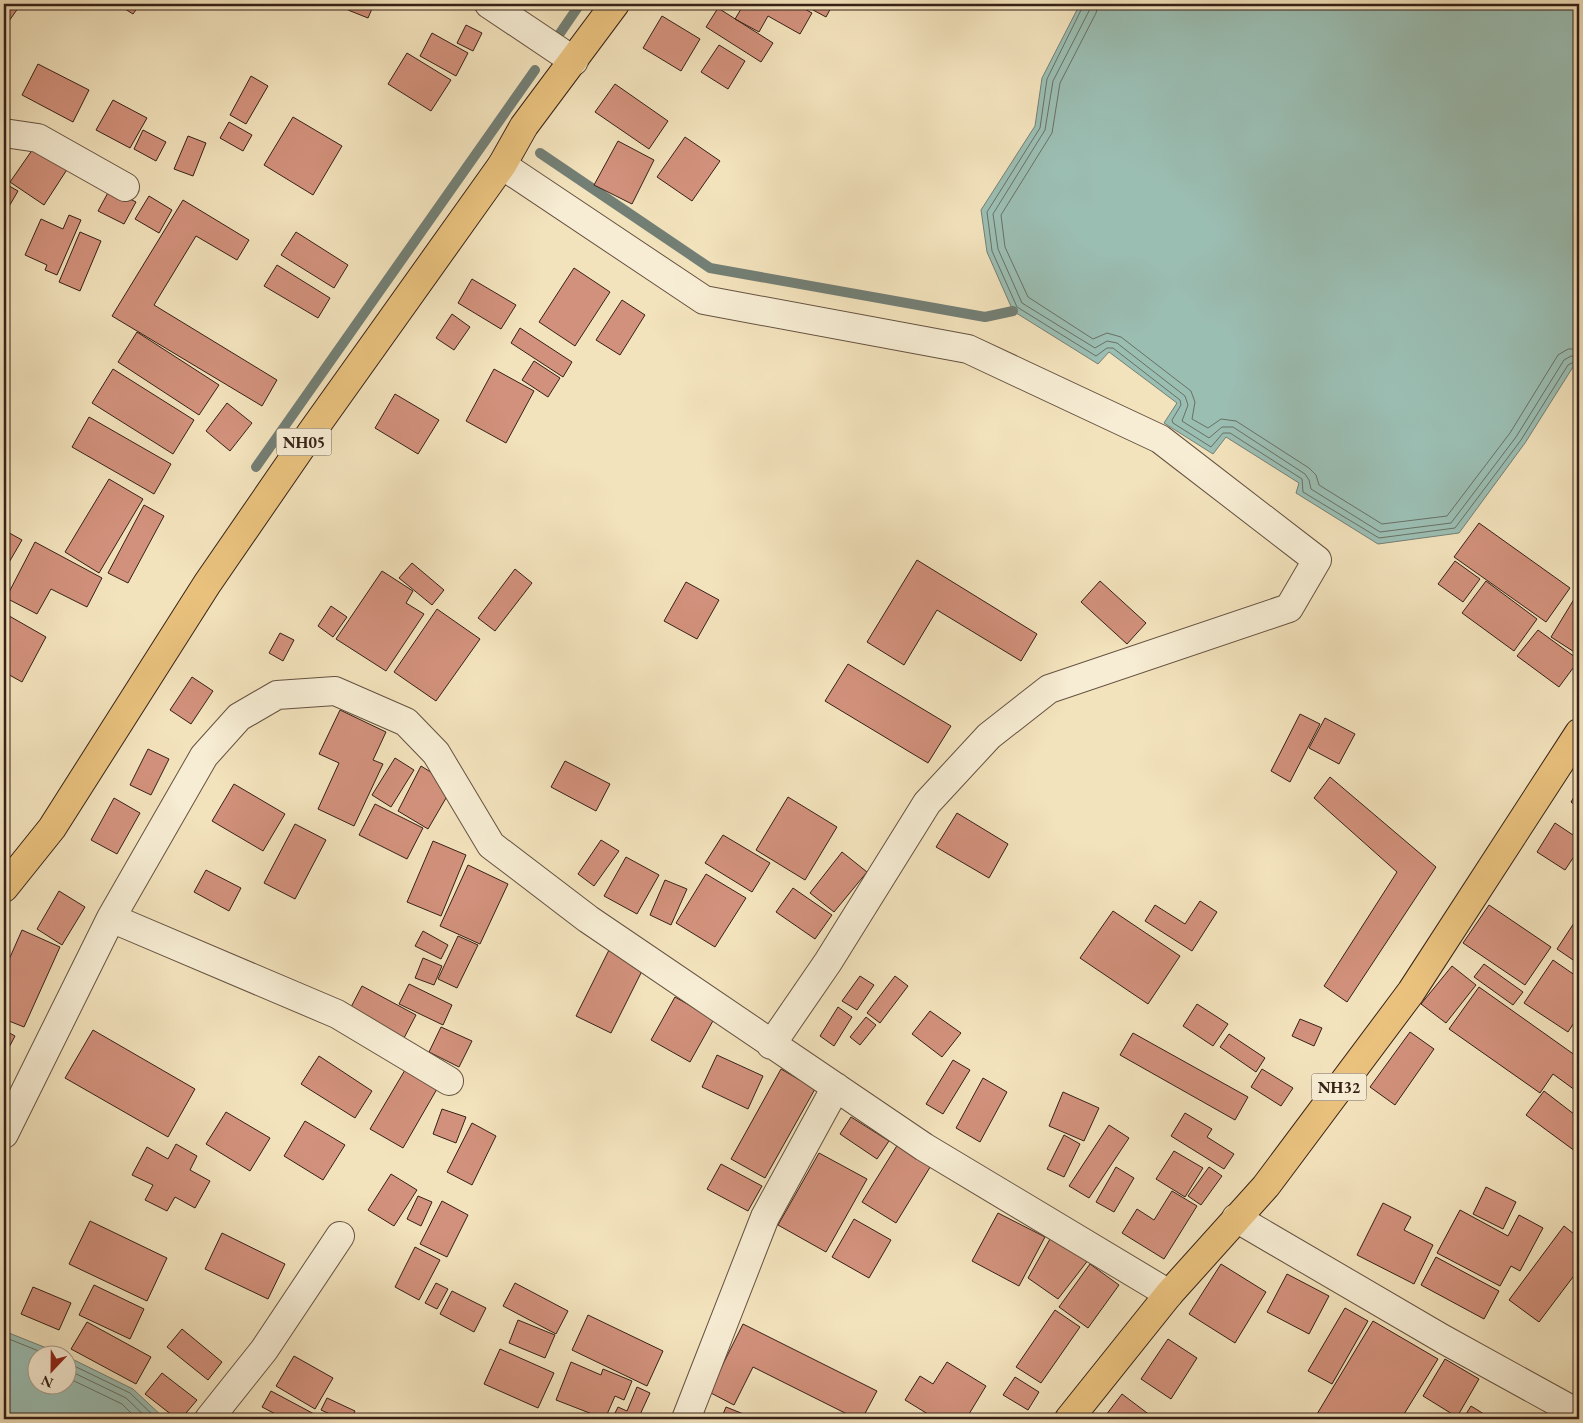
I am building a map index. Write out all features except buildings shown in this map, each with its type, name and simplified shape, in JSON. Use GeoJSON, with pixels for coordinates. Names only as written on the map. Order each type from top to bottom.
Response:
{"type":"FeatureCollection","features":[{"type":"Feature","properties":{"kind":"main road","name":"NH05"},"geometry":{"type":"LineString","coordinates":[[4,888],[52,828],[212,576],[311,433],[502,165],[524,126],[615,4]]}},
{"type":"Feature","properties":{"kind":"main road","name":"NH32"},"geometry":{"type":"LineString","coordinates":[[1069,1419],[1169,1294],[1266,1186],[1411,992],[1579,733]]}},
{"type":"Feature","properties":{"kind":"street"},"geometry":{"type":"LineString","coordinates":[[489,4],[574,61]]}},
{"type":"Feature","properties":{"kind":"street"},"geometry":{"type":"LineString","coordinates":[[4,133],[38,138],[125,187]]}},
{"type":"Feature","properties":{"kind":"street"},"geometry":{"type":"LineString","coordinates":[[502,165],[704,300],[968,348],[1160,439],[1317,560],[1290,608],[1049,689],[989,736],[927,803],[828,962],[770,1045]]}},
{"type":"Feature","properties":{"kind":"street"},"geometry":{"type":"LineString","coordinates":[[4,1134],[111,918],[204,756],[239,717],[277,695],[335,692],[406,722],[436,753],[491,844],[588,919],[770,1045],[924,1147],[1169,1294]]}},
{"type":"Feature","properties":{"kind":"street"},"geometry":{"type":"LineString","coordinates":[[111,918],[337,1014],[449,1081]]}},
{"type":"Feature","properties":{"kind":"street"},"geometry":{"type":"LineString","coordinates":[[686,1419],[765,1218],[836,1087]]}},
{"type":"Feature","properties":{"kind":"street"},"geometry":{"type":"LineString","coordinates":[[1236,1218],[1443,1339],[1579,1414]]}},
{"type":"Feature","properties":{"kind":"street"},"geometry":{"type":"LineString","coordinates":[[209,1419],[264,1350],[340,1236]]}},
{"type":"Feature","properties":{"kind":"water"},"geometry":{"type":"Polygon","coordinates":[[[1080,4],[1579,4],[1579,370],[1573,367],[1525,443],[1459,533],[1378,544],[1296,493],[1299,483],[1226,437],[1213,454],[1164,423],[1177,403],[1109,352],[1098,364],[1013,311],[987,252],[981,210],[1035,126],[1042,78],[1080,4]]]}},
{"type":"Feature","properties":{"kind":"water"},"geometry":{"type":"Polygon","coordinates":[[[4,1331],[42,1346],[28,1346],[28,1396],[78,1396],[78,1362],[133,1389],[165,1419],[4,1419],[4,1331]]]}},
{"type":"Feature","properties":{"kind":"waterway"},"geometry":{"type":"LineString","coordinates":[[554,42],[580,4]]}},
{"type":"Feature","properties":{"kind":"waterway"},"geometry":{"type":"LineString","coordinates":[[256,467],[535,70]]}},
{"type":"Feature","properties":{"kind":"waterway"},"geometry":{"type":"LineString","coordinates":[[540,153],[710,268],[985,317],[1013,311]]}}]}
